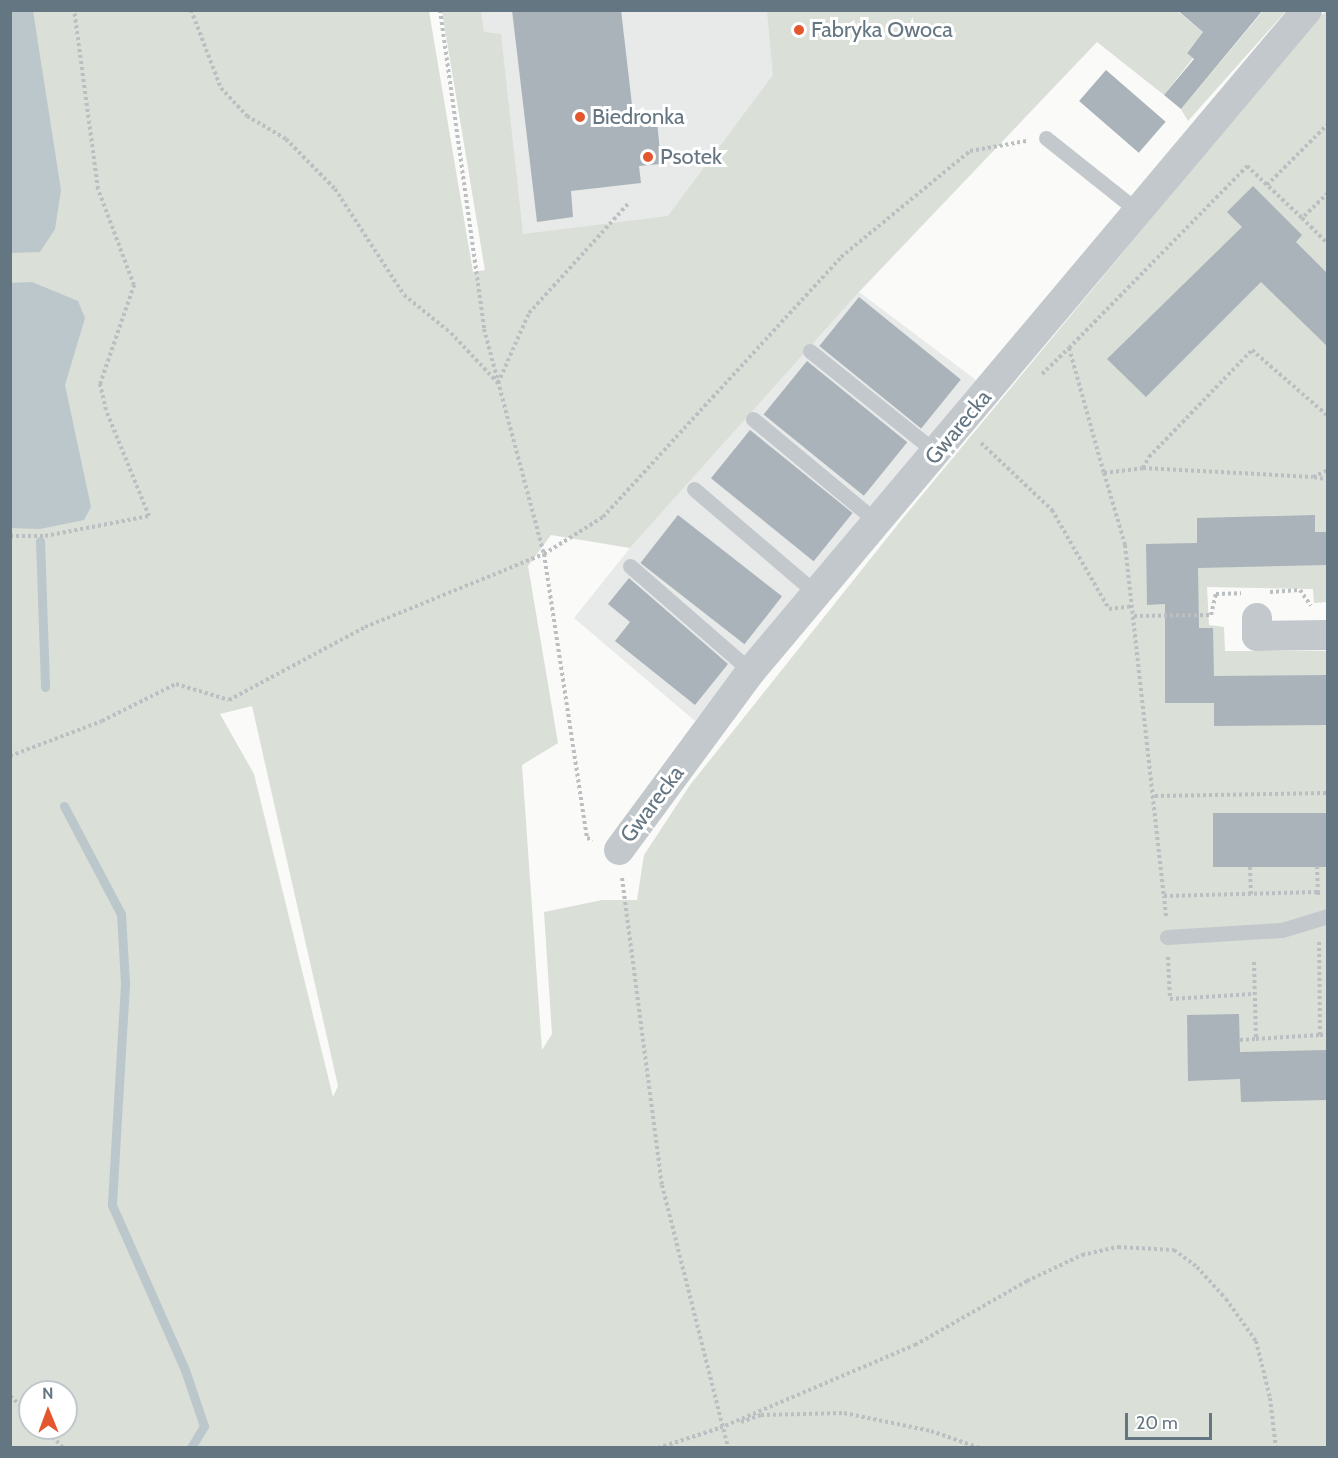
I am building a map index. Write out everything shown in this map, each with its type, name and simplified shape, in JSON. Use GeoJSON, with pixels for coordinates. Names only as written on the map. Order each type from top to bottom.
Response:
{"type":"FeatureCollection","features":[{"type":"Feature","properties":{"kind":"street","name":"Gwarecka"},"geometry":{"type":"LineString","coordinates":[[619,850],[751,671],[937,453],[1307,10]]}},
{"type":"Feature","properties":{"kind":"street"},"geometry":{"type":"LineString","coordinates":[[1257,618],[1257,636],[1328,635]]}},
{"type":"Feature","properties":{"kind":"lane"},"geometry":{"type":"LineString","coordinates":[[1046,138],[1139,212]]}},
{"type":"Feature","properties":{"kind":"lane"},"geometry":{"type":"LineString","coordinates":[[810,351],[937,453]]}},
{"type":"Feature","properties":{"kind":"lane"},"geometry":{"type":"LineString","coordinates":[[753,419],[878,522]]}},
{"type":"Feature","properties":{"kind":"lane"},"geometry":{"type":"LineString","coordinates":[[694,489],[817,594]]}},
{"type":"Feature","properties":{"kind":"lane"},"geometry":{"type":"LineString","coordinates":[[630,567],[751,671]]}},
{"type":"Feature","properties":{"kind":"lane"},"geometry":{"type":"LineString","coordinates":[[1167,937],[1282,930],[1323,916]]}},
{"type":"Feature","properties":{"kind":"path"},"geometry":{"type":"LineString","coordinates":[[10,536],[45,536],[149,516],[106,410],[100,384],[134,285],[98,189],[74,10]]}},
{"type":"Feature","properties":{"kind":"path"},"geometry":{"type":"LineString","coordinates":[[191,10],[221,88],[248,116],[286,139],[335,189],[404,295],[451,333],[498,383]]}},
{"type":"Feature","properties":{"kind":"path"},"geometry":{"type":"LineString","coordinates":[[440,10],[484,329],[544,554],[587,838],[619,850],[662,1185],[720,1428],[728,1448]]}},
{"type":"Feature","properties":{"kind":"path"},"geometry":{"type":"LineString","coordinates":[[1267,185],[1328,124]]}},
{"type":"Feature","properties":{"kind":"path"},"geometry":{"type":"LineString","coordinates":[[10,756],[102,721],[176,684],[229,700],[364,627],[544,554],[603,518],[841,257],[970,151],[1046,138]]}},
{"type":"Feature","properties":{"kind":"path"},"geometry":{"type":"LineString","coordinates":[[1037,380],[1247,166],[1328,244]]}},
{"type":"Feature","properties":{"kind":"path"},"geometry":{"type":"LineString","coordinates":[[1302,218],[1328,193]]}},
{"type":"Feature","properties":{"kind":"path"},"geometry":{"type":"LineString","coordinates":[[498,383],[529,313],[628,204]]}},
{"type":"Feature","properties":{"kind":"path"},"geometry":{"type":"LineString","coordinates":[[1069,348],[1125,545],[1155,796],[1170,999],[1253,994]]}},
{"type":"Feature","properties":{"kind":"path"},"geometry":{"type":"LineString","coordinates":[[1143,468],[1149,456],[1252,350],[1328,416]]}},
{"type":"Feature","properties":{"kind":"path"},"geometry":{"type":"LineString","coordinates":[[971,448],[984,433]]}},
{"type":"Feature","properties":{"kind":"path"},"geometry":{"type":"LineString","coordinates":[[978,440],[1052,510],[1109,609],[1132,606]]}},
{"type":"Feature","properties":{"kind":"path"},"geometry":{"type":"LineString","coordinates":[[1104,473],[1143,468],[1313,477],[1328,480]]}},
{"type":"Feature","properties":{"kind":"path"},"geometry":{"type":"LineString","coordinates":[[1313,477],[1328,470]]}},
{"type":"Feature","properties":{"kind":"path"},"geometry":{"type":"LineString","coordinates":[[1155,796],[1328,793]]}},
{"type":"Feature","properties":{"kind":"path"},"geometry":{"type":"LineString","coordinates":[[1317,866],[1318,892],[1323,916],[1320,1035]]}},
{"type":"Feature","properties":{"kind":"path"},"geometry":{"type":"LineString","coordinates":[[1250,867],[1251,894]]}},
{"type":"Feature","properties":{"kind":"path"},"geometry":{"type":"LineString","coordinates":[[1164,896],[1318,892]]}},
{"type":"Feature","properties":{"kind":"path"},"geometry":{"type":"LineString","coordinates":[[1254,962],[1253,994],[1256,1039]]}},
{"type":"Feature","properties":{"kind":"path"},"geometry":{"type":"LineString","coordinates":[[1239,1040],[1328,1035]]}},
{"type":"Feature","properties":{"kind":"path"},"geometry":{"type":"LineString","coordinates":[[720,1428],[915,1345],[1027,1281],[1082,1255],[1118,1247],[1174,1250],[1197,1267],[1226,1299],[1256,1341],[1270,1398],[1276,1448]]}},
{"type":"Feature","properties":{"kind":"path"},"geometry":{"type":"LineString","coordinates":[[658,1448],[762,1415],[844,1413],[931,1431],[980,1448]]}},
{"type":"Feature","properties":{"kind":"shaded area"},"geometry":{"type":"Polygon","coordinates":[[[10,11],[429,11],[473,272],[485,270],[442,11],[481,11],[484,32],[501,34],[523,234],[668,216],[773,75],[767,11],[1177,11],[1203,32],[1187,52],[1193,58],[1164,95],[1097,42],[859,292],[630,548],[551,535],[528,566],[558,743],[522,765],[542,1050],[552,1034],[544,912],[602,900],[637,900],[644,855],[690,785],[903,518],[1318,17],[1327,11],[1327,602],[1314,603],[1313,589],[1207,587],[1209,625],[1224,627],[1225,651],[1327,651],[1327,1447],[11,1447],[10,11]],[[252,706],[220,714],[254,774],[333,1097],[338,1086],[252,706]]]}},
{"type":"Feature","properties":{"kind":"shaded area"},"geometry":{"type":"Polygon","coordinates":[[[10,11],[33,11],[61,190],[55,229],[40,252],[11,253],[10,11]]]}},
{"type":"Feature","properties":{"kind":"shaded area"},"geometry":{"type":"Polygon","coordinates":[[[442,11],[864,11],[678,248],[485,270],[442,11]]]}},
{"type":"Feature","properties":{"kind":"shaded area"},"geometry":{"type":"Polygon","coordinates":[[[1263,11],[1286,11],[1188,121],[1181,109],[1263,11]]]}},
{"type":"Feature","properties":{"kind":"shaded area"},"geometry":{"type":"Polygon","coordinates":[[[32,282],[78,301],[85,318],[65,385],[91,507],[84,520],[40,529],[10,528],[11,283],[32,282]]]}},
{"type":"Feature","properties":{"kind":"shaded area"},"geometry":{"type":"Polygon","coordinates":[[[859,292],[976,380],[695,721],[574,618],[630,548],[859,292]]]}},
{"type":"Feature","properties":{"kind":"building"},"geometry":{"type":"Polygon","coordinates":[[[512,10],[621,10],[634,122],[657,120],[661,164],[639,166],[641,183],[571,191],[573,217],[537,222],[512,10]]]}},
{"type":"Feature","properties":{"kind":"building"},"geometry":{"type":"Polygon","coordinates":[[[1177,10],[1263,10],[1181,109],[1164,95],[1194,59],[1187,53],[1203,32],[1177,10]]]}},
{"type":"Feature","properties":{"kind":"building"},"geometry":{"type":"Polygon","coordinates":[[[1106,70],[1166,122],[1139,153],[1079,101],[1106,70]]]}},
{"type":"Feature","properties":{"kind":"building"},"geometry":{"type":"Polygon","coordinates":[[[1253,186],[1302,235],[1296,242],[1328,274],[1328,347],[1261,282],[1146,397],[1107,359],[1242,227],[1227,212],[1253,186]]]}},
{"type":"Feature","properties":{"kind":"building"},"geometry":{"type":"Polygon","coordinates":[[[859,297],[961,379],[921,428],[819,346],[859,297]]]}},
{"type":"Feature","properties":{"kind":"building"},"geometry":{"type":"Polygon","coordinates":[[[807,361],[907,442],[864,496],[764,415],[807,361]]]}},
{"type":"Feature","properties":{"kind":"building"},"geometry":{"type":"Polygon","coordinates":[[[750,430],[853,513],[814,561],[711,478],[750,430]]]}},
{"type":"Feature","properties":{"kind":"building"},"geometry":{"type":"Polygon","coordinates":[[[678,515],[782,596],[744,644],[640,563],[678,515]]]}},
{"type":"Feature","properties":{"kind":"building"},"geometry":{"type":"Polygon","coordinates":[[[1315,515],[1315,532],[1328,532],[1328,565],[1198,568],[1199,628],[1213,628],[1214,676],[1328,675],[1326,725],[1214,726],[1214,703],[1165,703],[1165,604],[1147,605],[1146,544],[1197,543],[1197,518],[1315,515]]]}},
{"type":"Feature","properties":{"kind":"building"},"geometry":{"type":"Polygon","coordinates":[[[629,578],[728,664],[695,705],[615,641],[630,622],[608,604],[629,578]]]}},
{"type":"Feature","properties":{"kind":"building"},"geometry":{"type":"Polygon","coordinates":[[[1213,813],[1328,813],[1328,867],[1213,867],[1213,813]]]}},
{"type":"Feature","properties":{"kind":"building"},"geometry":{"type":"Polygon","coordinates":[[[1239,1014],[1240,1052],[1328,1050],[1328,1100],[1241,1102],[1240,1079],[1188,1081],[1187,1015],[1239,1014]]]}},
{"type":"Feature","properties":{"kind":"waterway"},"geometry":{"type":"LineString","coordinates":[[40,541],[45,687]]}},
{"type":"Feature","properties":{"kind":"waterway"},"geometry":{"type":"LineString","coordinates":[[64,806],[121,914],[125,984],[112,1205],[185,1370],[204,1426],[191,1448]]}},
{"type":"Feature","properties":{"kind":"place","name":"Fabryka Owoca"},"geometry":{"type":"Point","coordinates":[799,30]}},
{"type":"Feature","properties":{"kind":"place","name":"Biedronka"},"geometry":{"type":"Point","coordinates":[580,117]}},
{"type":"Feature","properties":{"kind":"place","name":"Psotek"},"geometry":{"type":"Point","coordinates":[648,157]}}]}
